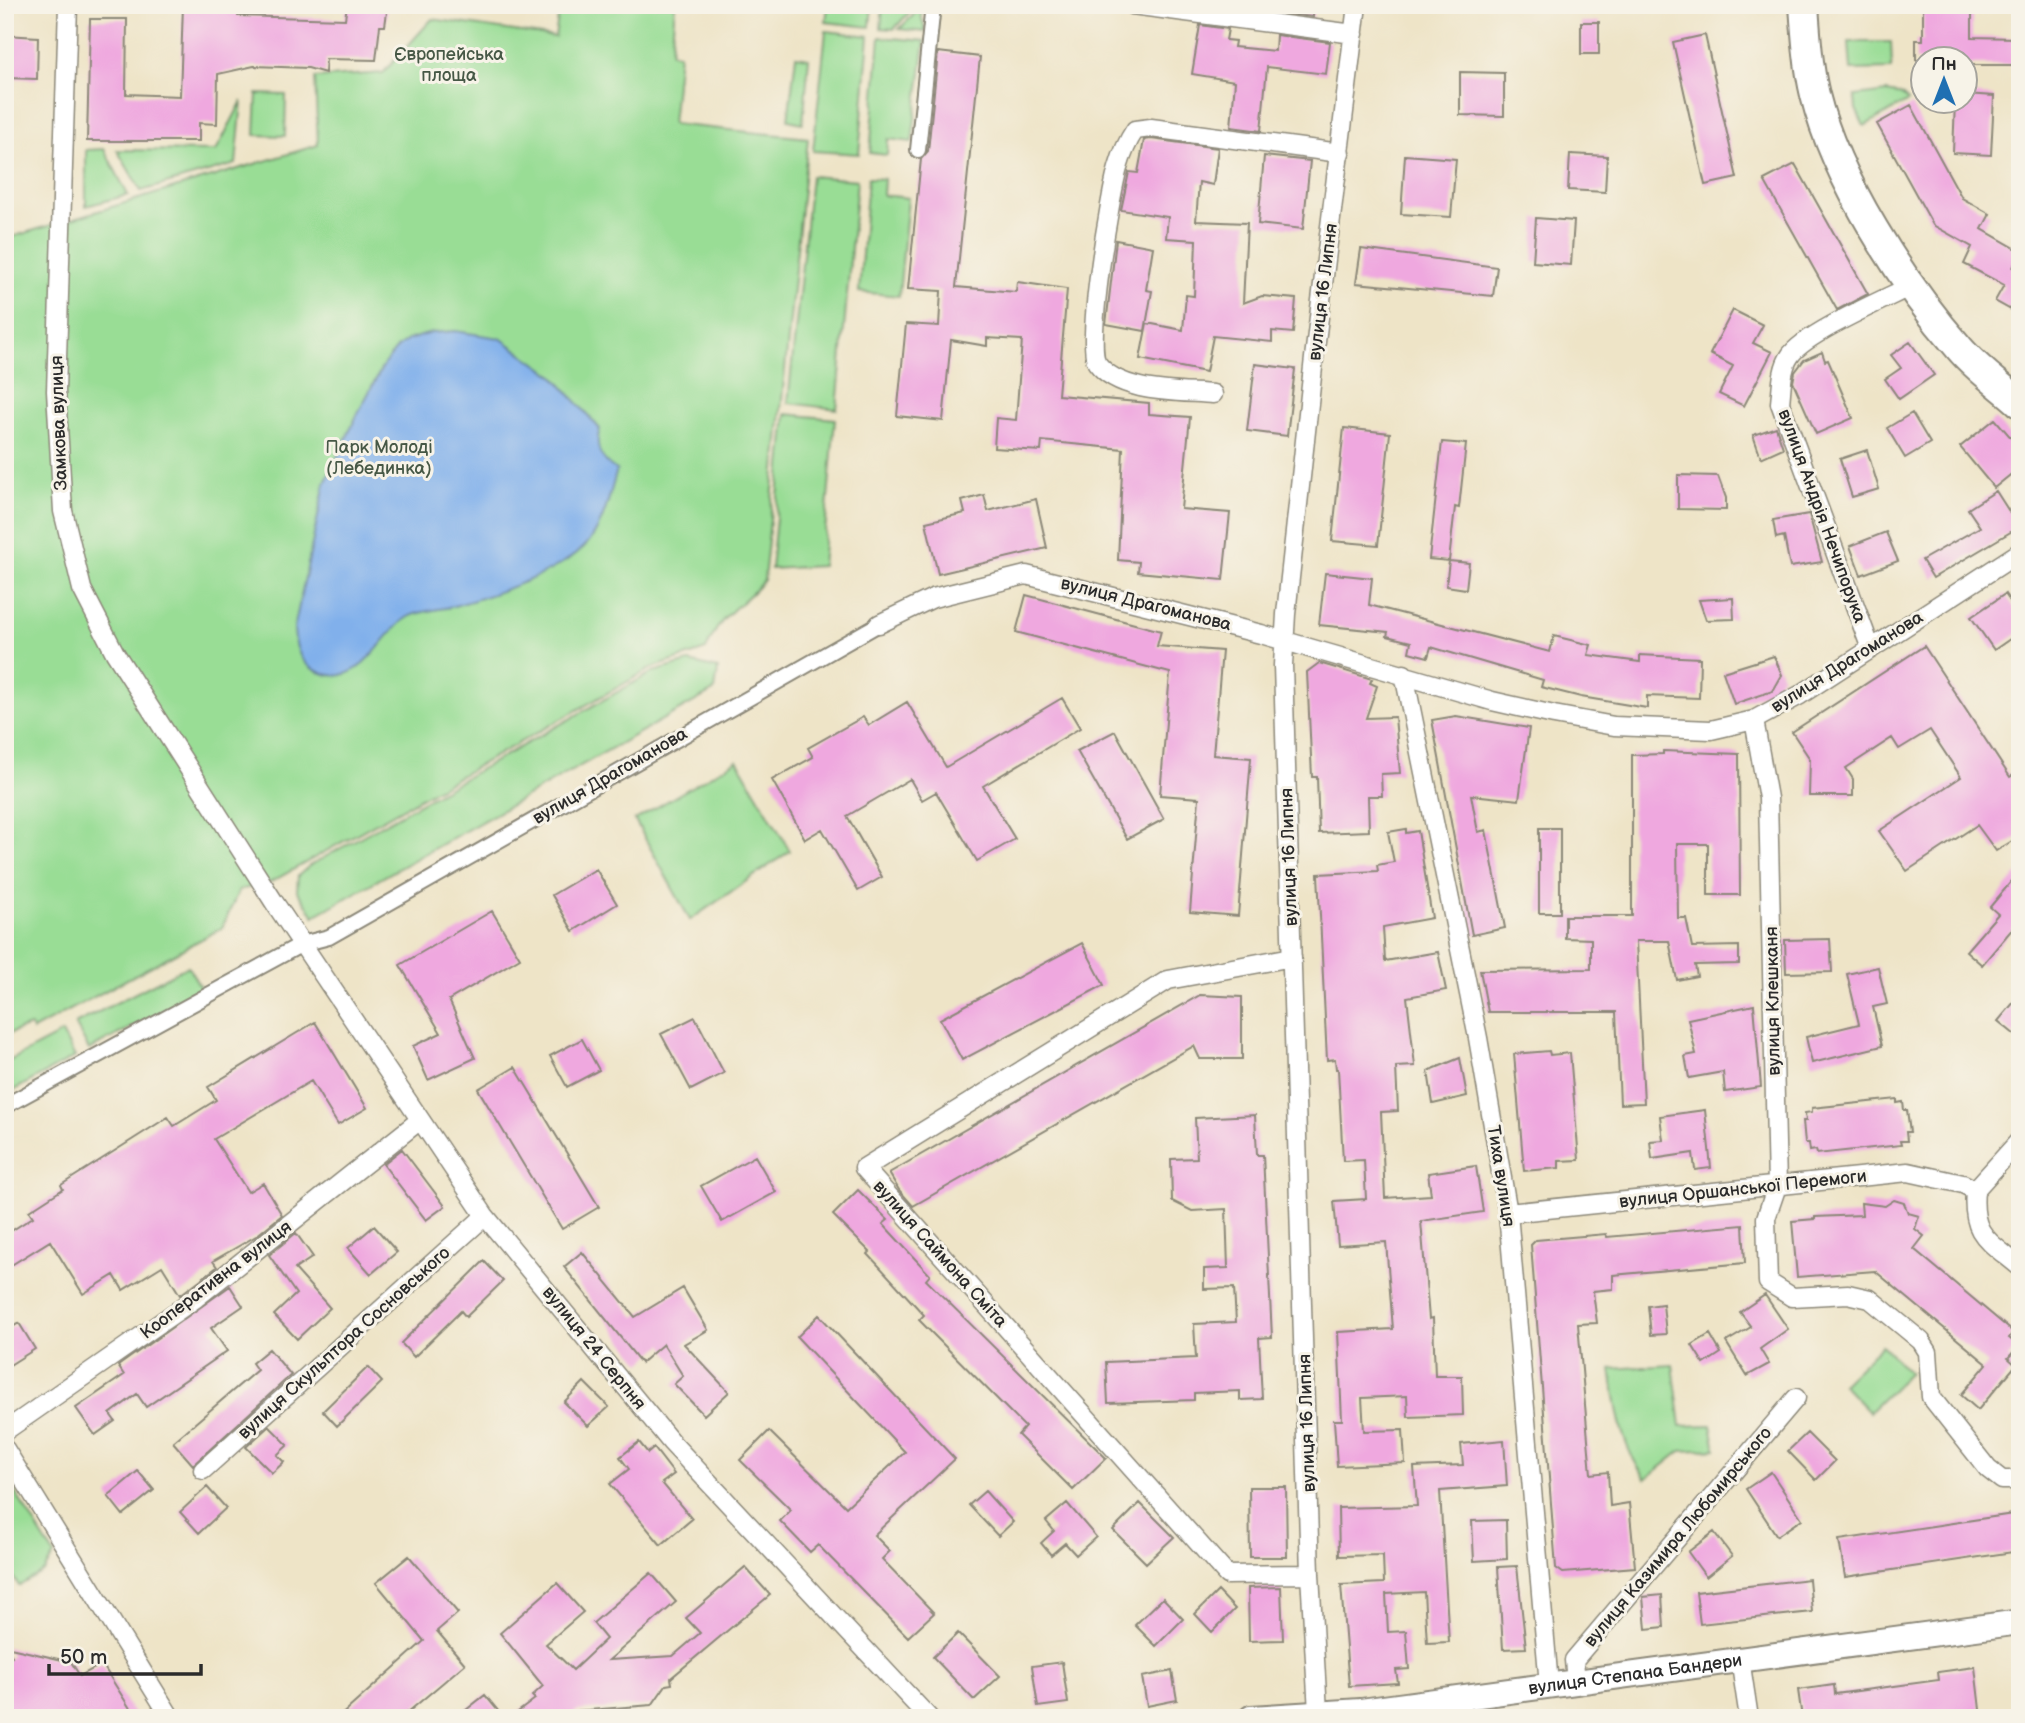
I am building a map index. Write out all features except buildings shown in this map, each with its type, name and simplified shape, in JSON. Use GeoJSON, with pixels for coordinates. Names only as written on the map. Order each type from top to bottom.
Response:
{"type":"FeatureCollection","features":[{"type":"Feature","properties":{"kind":"main road"},"geometry":{"type":"LineString","coordinates":[[1804,5],[1813,85],[1829,140],[1870,221],[1911,286],[1961,351],[2020,403]]}},
{"type":"Feature","properties":{"kind":"main road","name":"вулиця Степана Бандери"},"geometry":{"type":"LineString","coordinates":[[1251,1718],[1318,1712],[1427,1710],[1549,1685],[2020,1622]]}},
{"type":"Feature","properties":{"kind":"street","name":"Замкова вулиця"},"geometry":{"type":"LineString","coordinates":[[68,5],[56,391],[62,499],[73,558],[82,589],[115,653],[302,944]]}},
{"type":"Feature","properties":{"kind":"street"},"geometry":{"type":"LineString","coordinates":[[918,150],[933,5]]}},
{"type":"Feature","properties":{"kind":"street"},"geometry":{"type":"LineString","coordinates":[[1132,5],[1354,34]]}},
{"type":"Feature","properties":{"kind":"street","name":"вулиця 16 Липня"},"geometry":{"type":"LineString","coordinates":[[1318,1712],[1311,1574],[1284,641],[1314,358],[1357,5]]}},
{"type":"Feature","properties":{"kind":"street"},"geometry":{"type":"LineString","coordinates":[[1213,394],[1127,384],[1109,375],[1097,363],[1093,352],[1092,329],[1107,231],[1117,171],[1126,143],[1135,130],[1151,128],[1340,153]]}},
{"type":"Feature","properties":{"kind":"street","name":"вулиця Андрія Нечипорука"},"geometry":{"type":"LineString","coordinates":[[1871,649],[1780,403],[1783,373],[1791,353],[1806,340],[1911,286]]}},
{"type":"Feature","properties":{"kind":"street","name":"вулиця Драгоманова"},"geometry":{"type":"LineString","coordinates":[[5,1106],[302,944],[329,937],[879,624],[933,598],[1026,575],[1284,641],[1492,701],[1614,726],[1711,730],[1754,720],[1800,695],[2020,552]]}},
{"type":"Feature","properties":{"kind":"street","name":"Тиха вулиця"},"geometry":{"type":"LineString","coordinates":[[1404,674],[1478,1038],[1508,1213],[1549,1685]]}},
{"type":"Feature","properties":{"kind":"street","name":"вулиця Клешканя"},"geometry":{"type":"LineString","coordinates":[[1754,720],[1768,798],[1777,1186],[1766,1218],[1768,1282],[1792,1297],[1848,1294],[1870,1299],[1921,1341],[1928,1352],[1931,1397],[1988,1469],[2002,1479],[2020,1480]]}},
{"type":"Feature","properties":{"kind":"street","name":"вулиця 24 Серпня"},"geometry":{"type":"LineString","coordinates":[[302,944],[485,1216],[671,1442],[929,1718]]}},
{"type":"Feature","properties":{"kind":"street","name":"вулиця Саймона Сміта"},"geometry":{"type":"LineString","coordinates":[[1292,957],[1168,980],[864,1168],[1227,1575],[1311,1574]]}},
{"type":"Feature","properties":{"kind":"street","name":"Кооперативна вулиця"},"geometry":{"type":"LineString","coordinates":[[5,1431],[196,1298],[420,1120]]}},
{"type":"Feature","properties":{"kind":"street"},"geometry":{"type":"LineString","coordinates":[[2020,1140],[1975,1190],[1975,1215],[1979,1233],[2020,1267]]}},
{"type":"Feature","properties":{"kind":"street","name":"вулиця Оршанської Перемоги"},"geometry":{"type":"LineString","coordinates":[[1508,1213],[1908,1172],[1963,1184],[1975,1190]]}},
{"type":"Feature","properties":{"kind":"street","name":"вулиця Скульптора Сосновського"},"geometry":{"type":"LineString","coordinates":[[203,1470],[485,1216]]}},
{"type":"Feature","properties":{"kind":"street","name":"вулиця Казимира Любомирського"},"geometry":{"type":"LineString","coordinates":[[1576,1682],[1574,1660],[1796,1398]]}},
{"type":"Feature","properties":{"kind":"street"},"geometry":{"type":"LineString","coordinates":[[5,1449],[170,1718]]}},
{"type":"Feature","properties":{"kind":"street"},"geometry":{"type":"LineString","coordinates":[[1740,1659],[1749,1718]]}},
{"type":"Feature","properties":{"kind":"green space","name":"Парк Молоді (Лебединка)"},"geometry":{"type":"Polygon","coordinates":[[[560,5],[675,5],[671,53],[679,54],[672,124],[808,138],[764,580],[718,626],[706,650],[652,668],[271,882],[239,890],[222,928],[33,1030],[30,1026],[5,1035],[5,239],[318,145],[315,78],[383,73],[432,19],[555,37],[560,5]]]}},
{"type":"Feature","properties":{"kind":"green space"},"geometry":{"type":"Polygon","coordinates":[[[828,5],[872,5],[870,27],[826,22],[828,5]]]}},
{"type":"Feature","properties":{"kind":"green space"},"geometry":{"type":"Polygon","coordinates":[[[883,5],[916,5],[894,29],[881,28],[883,5]]]}},
{"type":"Feature","properties":{"kind":"green space"},"geometry":{"type":"Polygon","coordinates":[[[923,6],[921,15],[926,32],[899,29],[923,6]]]}},
{"type":"Feature","properties":{"kind":"green space"},"geometry":{"type":"Polygon","coordinates":[[[826,31],[869,36],[859,154],[813,151],[826,31]]]}},
{"type":"Feature","properties":{"kind":"green space"},"geometry":{"type":"Polygon","coordinates":[[[880,37],[925,41],[912,142],[888,139],[887,155],[870,153],[880,37]]]}},
{"type":"Feature","properties":{"kind":"green space"},"geometry":{"type":"Polygon","coordinates":[[[1849,42],[1891,42],[1892,69],[1851,70],[1849,42]]]}},
{"type":"Feature","properties":{"kind":"green space"},"geometry":{"type":"Polygon","coordinates":[[[796,56],[809,58],[803,123],[788,120],[796,56]]]}},
{"type":"Feature","properties":{"kind":"green space"},"geometry":{"type":"Polygon","coordinates":[[[1887,92],[1902,95],[1908,101],[1864,126],[1856,109],[1855,96],[1887,92]]]}},
{"type":"Feature","properties":{"kind":"green space"},"geometry":{"type":"Polygon","coordinates":[[[257,94],[286,95],[285,136],[255,135],[257,94]]]}},
{"type":"Feature","properties":{"kind":"green space"},"geometry":{"type":"Polygon","coordinates":[[[242,101],[236,164],[141,191],[117,150],[216,151],[242,101]]]}},
{"type":"Feature","properties":{"kind":"green space"},"geometry":{"type":"Polygon","coordinates":[[[104,149],[128,195],[86,206],[86,150],[104,149]]]}},
{"type":"Feature","properties":{"kind":"green space"},"geometry":{"type":"Polygon","coordinates":[[[811,176],[857,180],[837,409],[788,403],[811,176]]]}},
{"type":"Feature","properties":{"kind":"green space"},"geometry":{"type":"Polygon","coordinates":[[[868,178],[884,179],[883,195],[908,198],[899,296],[859,292],[868,178]]]}},
{"type":"Feature","properties":{"kind":"green space"},"geometry":{"type":"Polygon","coordinates":[[[786,414],[835,419],[822,566],[771,569],[786,414]]]}},
{"type":"Feature","properties":{"kind":"green space"},"geometry":{"type":"Polygon","coordinates":[[[689,662],[718,669],[715,690],[314,916],[297,891],[298,876],[309,866],[653,672],[689,662]]]}},
{"type":"Feature","properties":{"kind":"green space"},"geometry":{"type":"Polygon","coordinates":[[[737,760],[790,851],[690,920],[635,820],[737,760]]]}},
{"type":"Feature","properties":{"kind":"green space"},"geometry":{"type":"Polygon","coordinates":[[[188,966],[202,990],[89,1050],[75,1024],[188,966]]]}},
{"type":"Feature","properties":{"kind":"green space"},"geometry":{"type":"Polygon","coordinates":[[[62,1033],[75,1057],[5,1095],[5,1063],[62,1033]]]}},
{"type":"Feature","properties":{"kind":"green space"},"geometry":{"type":"Polygon","coordinates":[[[1882,1345],[1909,1373],[1869,1412],[1842,1384],[1882,1345]]]}},
{"type":"Feature","properties":{"kind":"green space"},"geometry":{"type":"Polygon","coordinates":[[[1673,1365],[1681,1426],[1711,1425],[1716,1449],[1681,1451],[1646,1479],[1625,1440],[1611,1369],[1673,1365]]]}},
{"type":"Feature","properties":{"kind":"green space"},"geometry":{"type":"Polygon","coordinates":[[[5,1476],[54,1555],[44,1571],[19,1586],[5,1564],[5,1476]]]}},
{"type":"Feature","properties":{"kind":"water"},"geometry":{"type":"Polygon","coordinates":[[[455,331],[500,338],[554,376],[600,429],[600,453],[617,470],[604,515],[596,532],[580,550],[548,571],[488,596],[408,617],[368,659],[345,674],[331,675],[315,670],[305,663],[299,653],[294,629],[325,483],[384,364],[398,347],[408,340],[431,333],[455,331]]]}},
{"type":"Feature","properties":{"kind":"park label","name":"Європейська площа"},"geometry":{"type":"Point","coordinates":[449,64]}}]}
